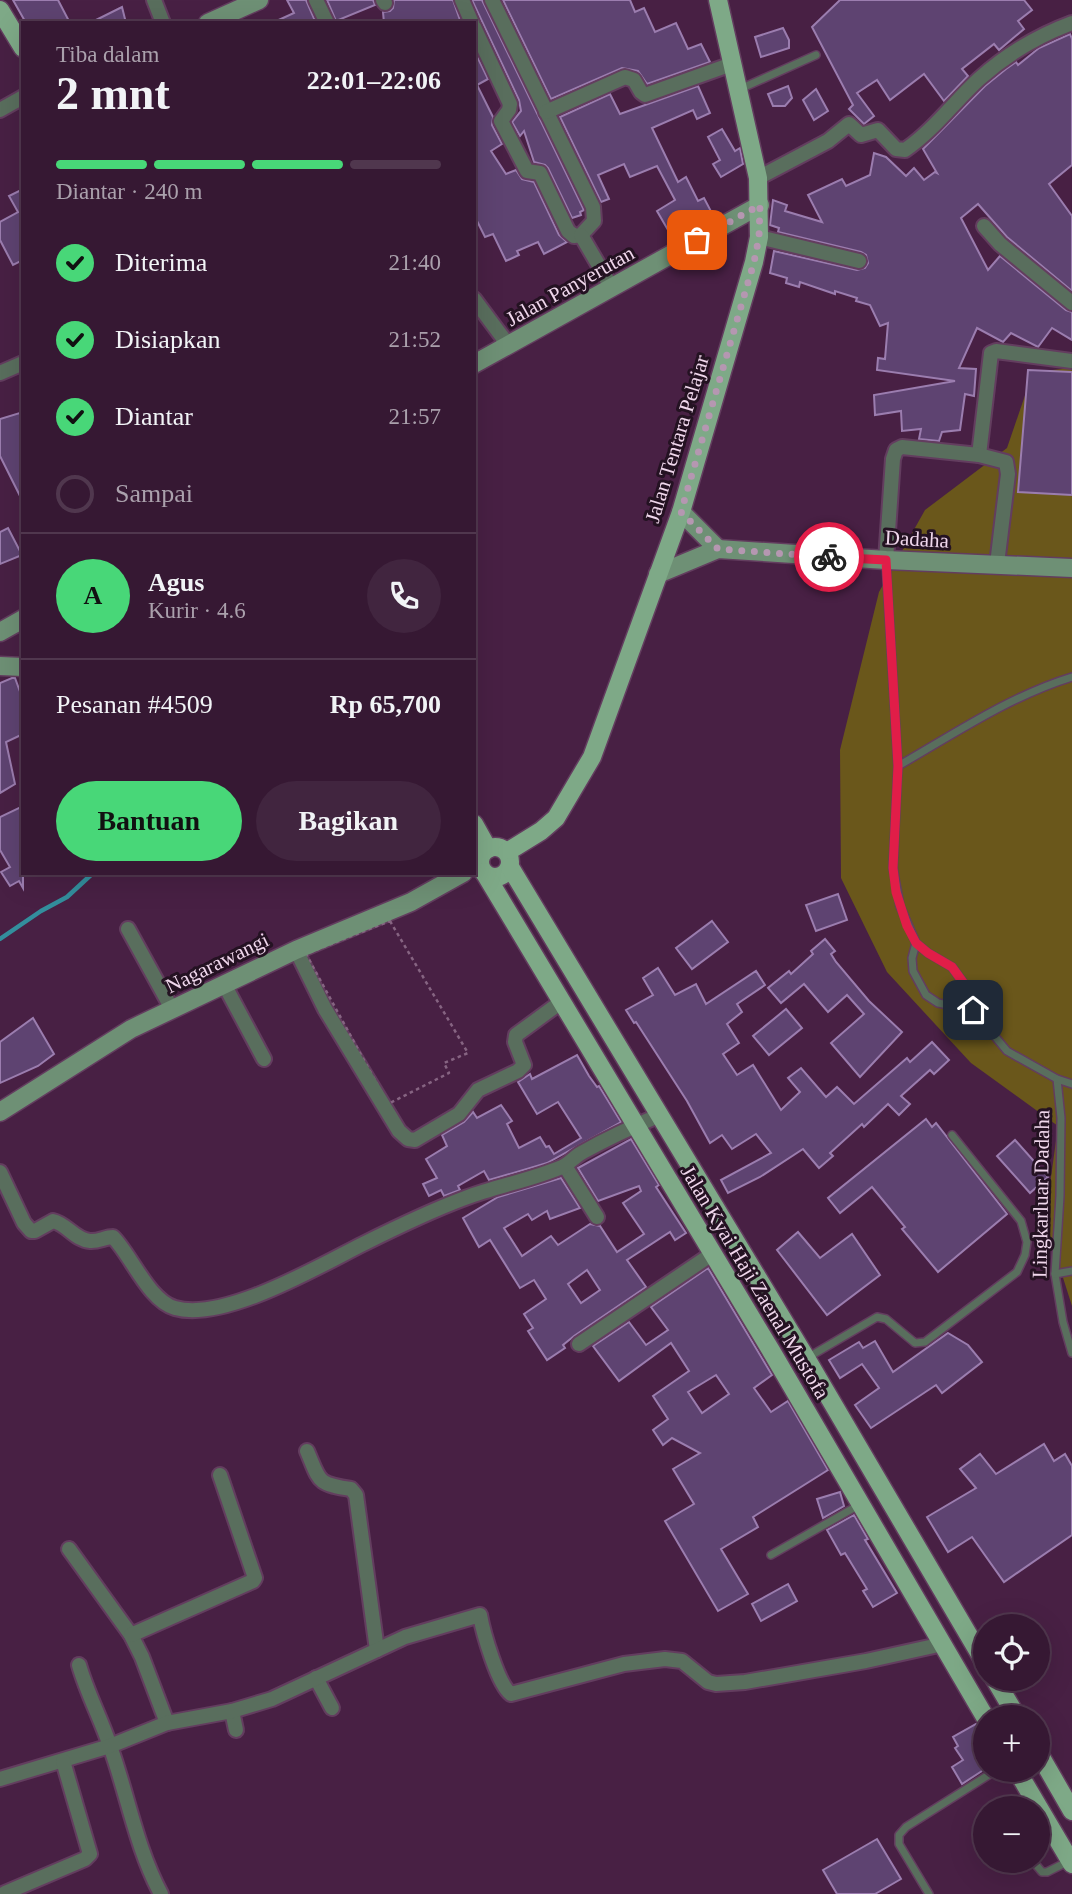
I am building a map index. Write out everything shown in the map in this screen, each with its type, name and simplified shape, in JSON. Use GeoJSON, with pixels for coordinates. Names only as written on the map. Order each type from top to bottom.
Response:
{"type":"FeatureCollection","features":[{"type":"Feature","properties":{"kind":"main road","name":"Jalan Tentara Pelajar"},"geometry":{"type":"LineString","coordinates":[[508,860],[556,818],[592,757],[681,512],[759,237],[758,178],[718,0]]}},
{"type":"Feature","properties":{"kind":"main road"},"geometry":{"type":"LineString","coordinates":[[0,10],[21,45]]}},
{"type":"Feature","properties":{"kind":"main road","name":"Jalan Kyai Haji Zaenal Mustofa"},"geometry":{"type":"LineString","coordinates":[[476,834],[482,863],[561,1002],[773,1354],[978,1705]]}},
{"type":"Feature","properties":{"kind":"main road"},"geometry":{"type":"LineString","coordinates":[[500,847],[508,860],[501,876],[495,877],[482,863],[500,847]]}},
{"type":"Feature","properties":{"kind":"main road","name":"Jalan Kyai Haji Zaenal Mustofa"},"geometry":{"type":"LineString","coordinates":[[508,860],[973,1642]]}},
{"type":"Feature","properties":{"kind":"main road"},"geometry":{"type":"LineString","coordinates":[[773,1354],[796,1341]]}},
{"type":"Feature","properties":{"kind":"main road"},"geometry":{"type":"LineString","coordinates":[[906,1583],[932,1572]]}},
{"type":"Feature","properties":{"kind":"main road"},"geometry":{"type":"LineString","coordinates":[[1050,1773],[1072,1811]]}},
{"type":"Feature","properties":{"kind":"main road"},"geometry":{"type":"LineString","coordinates":[[1053,1830],[1072,1821]]}},
{"type":"Feature","properties":{"kind":"main road"},"geometry":{"type":"LineString","coordinates":[[1050,1826],[1071,1862]]}},
{"type":"Feature","properties":{"kind":"street"},"geometry":{"type":"LineString","coordinates":[[155,0],[162,21]]}},
{"type":"Feature","properties":{"kind":"street"},"geometry":{"type":"LineString","coordinates":[[219,15],[259,0]]}},
{"type":"Feature","properties":{"kind":"street"},"geometry":{"type":"LineString","coordinates":[[316,0],[326,21]]}},
{"type":"Feature","properties":{"kind":"street"},"geometry":{"type":"LineString","coordinates":[[462,0],[471,21]]}},
{"type":"Feature","properties":{"kind":"street"},"geometry":{"type":"LineString","coordinates":[[476,31],[510,104],[501,121],[527,171],[540,173],[568,230],[574,236],[581,235],[594,220],[593,207],[492,0]]}},
{"type":"Feature","properties":{"kind":"street"},"geometry":{"type":"LineString","coordinates":[[758,178],[828,141],[851,124],[861,135],[878,130],[896,149],[905,150],[979,79],[1020,46],[1072,23]]}},
{"type":"Feature","properties":{"kind":"street"},"geometry":{"type":"LineString","coordinates":[[546,112],[626,76],[634,80],[640,93],[645,95],[732,64]]}},
{"type":"Feature","properties":{"kind":"street"},"geometry":{"type":"LineString","coordinates":[[0,110],[21,98]]}},
{"type":"Feature","properties":{"kind":"street","name":"Jalan Panyerutan"},"geometry":{"type":"LineString","coordinates":[[476,363],[760,205]]}},
{"type":"Feature","properties":{"kind":"street"},"geometry":{"type":"LineString","coordinates":[[984,226],[1000,244],[1072,303]]}},
{"type":"Feature","properties":{"kind":"street"},"geometry":{"type":"LineString","coordinates":[[581,235],[612,288]]}},
{"type":"Feature","properties":{"kind":"street"},"geometry":{"type":"LineString","coordinates":[[759,237],[859,261]]}},
{"type":"Feature","properties":{"kind":"street"},"geometry":{"type":"LineString","coordinates":[[476,302],[509,346]]}},
{"type":"Feature","properties":{"kind":"street"},"geometry":{"type":"LineString","coordinates":[[979,455],[991,353],[996,351],[1072,361]]}},
{"type":"Feature","properties":{"kind":"street"},"geometry":{"type":"LineString","coordinates":[[0,373],[21,364]]}},
{"type":"Feature","properties":{"kind":"street"},"geometry":{"type":"LineString","coordinates":[[886,560],[893,458],[897,448],[905,447],[1002,459],[1007,466],[997,564]]}},
{"type":"Feature","properties":{"kind":"street"},"geometry":{"type":"LineString","coordinates":[[681,512],[718,549]]}},
{"type":"Feature","properties":{"kind":"street","name":"Dadaha"},"geometry":{"type":"LineString","coordinates":[[658,574],[718,549],[1072,568]]}},
{"type":"Feature","properties":{"kind":"street"},"geometry":{"type":"LineString","coordinates":[[0,632],[21,620]]}},
{"type":"Feature","properties":{"kind":"street"},"geometry":{"type":"LineString","coordinates":[[0,666],[21,667]]}},
{"type":"Feature","properties":{"kind":"street","name":"Nagarawangi"},"geometry":{"type":"LineString","coordinates":[[0,1112],[131,1029],[296,950],[411,902],[459,875]]}},
{"type":"Feature","properties":{"kind":"street"},"geometry":{"type":"LineString","coordinates":[[128,929],[172,1009]]}},
{"type":"Feature","properties":{"kind":"street"},"geometry":{"type":"LineString","coordinates":[[296,950],[337,1030],[402,1136],[408,1139],[415,1140],[459,1114],[478,1090],[518,1071],[524,1065],[514,1042],[516,1035],[561,1002]]}},
{"type":"Feature","properties":{"kind":"street"},"geometry":{"type":"LineString","coordinates":[[224,984],[264,1059]]}},
{"type":"Feature","properties":{"kind":"street"},"geometry":{"type":"LineString","coordinates":[[0,1172],[24,1223],[31,1231],[53,1221],[60,1223],[81,1239],[96,1241],[113,1237],[158,1297],[175,1308],[213,1308],[254,1296],[466,1197],[565,1166],[580,1153],[660,1115]]}},
{"type":"Feature","properties":{"kind":"street"},"geometry":{"type":"LineString","coordinates":[[565,1166],[597,1217]]}},
{"type":"Feature","properties":{"kind":"street"},"geometry":{"type":"LineString","coordinates":[[579,1344],[712,1254]]}},
{"type":"Feature","properties":{"kind":"street"},"geometry":{"type":"LineString","coordinates":[[307,1451],[322,1483],[351,1489],[356,1495],[377,1650]]}},
{"type":"Feature","properties":{"kind":"street"},"geometry":{"type":"LineString","coordinates":[[131,1635],[255,1578],[220,1475]]}},
{"type":"Feature","properties":{"kind":"street"},"geometry":{"type":"LineString","coordinates":[[69,1549],[131,1635],[167,1723]]}},
{"type":"Feature","properties":{"kind":"street"},"geometry":{"type":"LineString","coordinates":[[0,1779],[110,1746],[167,1723],[232,1711],[272,1699],[405,1637],[480,1615],[488,1646],[504,1687],[512,1694],[624,1664],[682,1661],[708,1682],[716,1684],[745,1682],[866,1661],[943,1644]]}},
{"type":"Feature","properties":{"kind":"street"},"geometry":{"type":"LineString","coordinates":[[79,1665],[110,1746],[135,1833],[148,1869],[161,1894]]}},
{"type":"Feature","properties":{"kind":"street"},"geometry":{"type":"LineString","coordinates":[[316,1678],[332,1708]]}},
{"type":"Feature","properties":{"kind":"street"},"geometry":{"type":"LineString","coordinates":[[232,1711],[236,1730]]}},
{"type":"Feature","properties":{"kind":"street"},"geometry":{"type":"LineString","coordinates":[[4,1890],[85,1859],[90,1854],[63,1761]]}},
{"type":"Feature","properties":{"kind":"lane"},"geometry":{"type":"LineString","coordinates":[[739,90],[816,55]]}},
{"type":"Feature","properties":{"kind":"lane"},"geometry":{"type":"LineString","coordinates":[[886,560],[898,766],[893,868],[900,906],[916,943],[912,958],[913,971],[926,995],[938,1003],[973,1010]]}},
{"type":"Feature","properties":{"kind":"lane"},"geometry":{"type":"LineString","coordinates":[[898,766],[1037,689],[1072,677]]}},
{"type":"Feature","properties":{"kind":"lane","name":"Lingkarluar Dadaha"},"geometry":{"type":"LineString","coordinates":[[916,943],[952,967],[965,985],[973,1010],[1007,1051],[1057,1079],[1061,1118],[1055,1274],[1063,1322],[1072,1353]]}},
{"type":"Feature","properties":{"kind":"lane"},"geometry":{"type":"LineString","coordinates":[[1057,1079],[1072,1084]]}},
{"type":"Feature","properties":{"kind":"lane"},"geometry":{"type":"LineString","coordinates":[[806,1358],[877,1317],[886,1319],[915,1343],[925,1342],[1017,1272],[1025,1255],[1027,1242],[1021,1221],[952,1135]]}},
{"type":"Feature","properties":{"kind":"lane"},"geometry":{"type":"LineString","coordinates":[[1055,1274],[1072,1271]]}},
{"type":"Feature","properties":{"kind":"lane"},"geometry":{"type":"LineString","coordinates":[[771,1555],[860,1504]]}},
{"type":"Feature","properties":{"kind":"lane"},"geometry":{"type":"LineString","coordinates":[[929,1894],[899,1844],[899,1835],[906,1827],[977,1782]]}},
{"type":"Feature","properties":{"kind":"lane"},"geometry":{"type":"LineString","coordinates":[[1050,1871],[1071,1862]]}},
{"type":"Feature","properties":{"kind":"path"},"geometry":{"type":"LineString","coordinates":[[390,922],[468,1053],[444,1063],[449,1073],[388,1104],[306,954],[390,922]]}},
{"type":"Feature","properties":{"kind":"shaded area"},"geometry":{"type":"Polygon","coordinates":[[[1072,368],[1072,1306],[1045,1221],[1058,1126],[971,1063],[887,972],[841,878],[840,750],[879,592],[925,510],[1007,448],[1033,372],[1072,368]]]}},
{"type":"Feature","properties":{"kind":"building"},"geometry":{"type":"Polygon","coordinates":[[[13,0],[58,0],[69,21],[25,21],[13,0]]]}},
{"type":"Feature","properties":{"kind":"building"},"geometry":{"type":"Polygon","coordinates":[[[287,0],[306,0],[315,21],[276,21],[294,13],[287,0]]]}},
{"type":"Feature","properties":{"kind":"building"},"geometry":{"type":"Polygon","coordinates":[[[327,0],[373,0],[375,5],[336,21],[327,0]]]}},
{"type":"Feature","properties":{"kind":"building"},"geometry":{"type":"Polygon","coordinates":[[[394,0],[453,0],[460,21],[384,21],[383,12],[393,8],[394,0]]]}},
{"type":"Feature","properties":{"kind":"building"},"geometry":{"type":"Polygon","coordinates":[[[472,0],[482,0],[584,210],[580,212],[581,215],[572,218],[548,168],[534,162],[524,131],[520,136],[512,122],[521,111],[519,100],[472,0]]]}},
{"type":"Feature","properties":{"kind":"building"},"geometry":{"type":"Polygon","coordinates":[[[503,0],[630,0],[635,12],[644,8],[655,32],[676,23],[688,49],[701,44],[710,62],[647,84],[638,71],[622,68],[551,99],[503,0]]]}},
{"type":"Feature","properties":{"kind":"building"},"geometry":{"type":"Polygon","coordinates":[[[840,0],[1024,0],[1032,10],[1018,21],[1024,29],[999,50],[994,44],[962,69],[968,76],[944,101],[924,74],[890,100],[877,80],[857,93],[874,116],[864,124],[849,109],[853,105],[812,27],[840,0]]]}},
{"type":"Feature","properties":{"kind":"building"},"geometry":{"type":"Polygon","coordinates":[[[122,7],[126,21],[94,21],[122,7]]]}},
{"type":"Feature","properties":{"kind":"building"},"geometry":{"type":"Polygon","coordinates":[[[783,28],[789,40],[789,48],[761,57],[755,37],[783,28]]]}},
{"type":"Feature","properties":{"kind":"building"},"geometry":{"type":"Polygon","coordinates":[[[1070,34],[1072,165],[1049,184],[1072,216],[1072,291],[1007,237],[978,204],[961,218],[988,270],[1000,256],[1066,310],[1072,312],[1072,340],[1052,328],[1038,347],[1011,333],[1003,342],[977,328],[959,368],[976,369],[974,396],[965,394],[960,430],[942,432],[939,441],[919,439],[921,429],[902,431],[901,411],[875,415],[874,395],[955,381],[877,370],[878,358],[885,359],[888,323],[880,326],[870,305],[835,291],[835,294],[800,282],[799,287],[786,283],[787,278],[770,273],[774,251],[857,270],[865,268],[868,263],[866,255],[861,252],[778,232],[779,228],[770,225],[773,200],[787,205],[785,211],[822,222],[808,195],[842,179],[846,186],[870,175],[874,153],[886,157],[906,176],[914,168],[924,180],[937,173],[923,149],[985,86],[1006,69],[1016,62],[1018,65],[1039,48],[1070,34]]]}},
{"type":"Feature","properties":{"kind":"building"},"geometry":{"type":"Polygon","coordinates":[[[476,54],[488,79],[477,85],[493,117],[492,125],[502,144],[491,151],[506,174],[516,170],[522,179],[534,182],[559,235],[567,242],[544,254],[538,242],[517,251],[519,255],[506,261],[493,234],[485,237],[476,219],[476,54]]]}},
{"type":"Feature","properties":{"kind":"building"},"geometry":{"type":"Polygon","coordinates":[[[698,86],[710,113],[697,119],[693,110],[652,128],[678,182],[686,177],[698,201],[704,198],[714,217],[672,237],[657,211],[675,200],[657,166],[630,177],[624,164],[598,175],[609,199],[601,202],[560,117],[610,94],[620,114],[698,86]]]}},
{"type":"Feature","properties":{"kind":"building"},"geometry":{"type":"Polygon","coordinates":[[[788,86],[792,98],[785,106],[773,106],[768,94],[788,86]]]}},
{"type":"Feature","properties":{"kind":"building"},"geometry":{"type":"Polygon","coordinates":[[[816,89],[828,111],[814,120],[803,100],[816,89]]]}},
{"type":"Feature","properties":{"kind":"building"},"geometry":{"type":"Polygon","coordinates":[[[722,129],[735,151],[740,148],[743,164],[721,177],[713,164],[720,160],[708,137],[722,129]]]}},
{"type":"Feature","properties":{"kind":"building"},"geometry":{"type":"Polygon","coordinates":[[[21,190],[21,261],[13,265],[0,240],[0,222],[18,212],[9,196],[21,190]]]}},
{"type":"Feature","properties":{"kind":"building"},"geometry":{"type":"Polygon","coordinates":[[[1028,370],[1072,372],[1072,495],[1018,492],[1028,370]]]}},
{"type":"Feature","properties":{"kind":"building"},"geometry":{"type":"Polygon","coordinates":[[[21,413],[21,498],[0,456],[0,419],[21,413]]]}},
{"type":"Feature","properties":{"kind":"building"},"geometry":{"type":"Polygon","coordinates":[[[8,528],[21,555],[0,564],[0,532],[8,528]]]}},
{"type":"Feature","properties":{"kind":"building"},"geometry":{"type":"Polygon","coordinates":[[[15,678],[21,694],[21,735],[6,742],[15,784],[0,793],[0,683],[15,678]]]}},
{"type":"Feature","properties":{"kind":"building"},"geometry":{"type":"Polygon","coordinates":[[[21,807],[23,888],[19,881],[10,886],[1,872],[10,867],[0,850],[0,817],[21,807]]]}},
{"type":"Feature","properties":{"kind":"building"},"geometry":{"type":"Polygon","coordinates":[[[838,894],[847,920],[816,931],[806,905],[838,894]]]}},
{"type":"Feature","properties":{"kind":"building"},"geometry":{"type":"Polygon","coordinates":[[[712,921],[728,942],[692,969],[676,948],[712,921]]]}},
{"type":"Feature","properties":{"kind":"building"},"geometry":{"type":"Polygon","coordinates":[[[825,939],[835,951],[831,954],[836,962],[869,1001],[902,1032],[860,1077],[831,1043],[864,1014],[847,995],[828,1012],[804,984],[781,1003],[768,988],[789,971],[791,974],[825,939]]]}},
{"type":"Feature","properties":{"kind":"building"},"geometry":{"type":"Polygon","coordinates":[[[658,968],[675,995],[696,984],[706,1004],[756,971],[765,985],[737,1004],[742,1012],[727,1024],[739,1043],[723,1054],[737,1075],[753,1065],[781,1110],[800,1092],[788,1078],[801,1068],[826,1097],[837,1087],[854,1104],[907,1058],[910,1062],[932,1042],[949,1060],[934,1074],[930,1070],[901,1096],[910,1104],[899,1115],[888,1104],[830,1153],[833,1156],[819,1168],[803,1149],[760,1177],[728,1193],[721,1180],[771,1153],[756,1134],[732,1149],[722,1135],[710,1143],[687,1101],[626,1010],[653,995],[643,978],[658,968]]]}},
{"type":"Feature","properties":{"kind":"building"},"geometry":{"type":"Polygon","coordinates":[[[786,1009],[802,1028],[769,1055],[753,1036],[786,1009]]]}},
{"type":"Feature","properties":{"kind":"building"},"geometry":{"type":"Polygon","coordinates":[[[33,1018],[54,1054],[38,1066],[0,1083],[0,1042],[33,1018]]]}},
{"type":"Feature","properties":{"kind":"building"},"geometry":{"type":"Polygon","coordinates":[[[577,1055],[621,1122],[547,1163],[489,1180],[484,1171],[458,1186],[460,1190],[444,1196],[441,1190],[429,1196],[423,1184],[437,1178],[426,1159],[447,1146],[442,1135],[464,1122],[473,1112],[477,1118],[501,1105],[512,1121],[507,1124],[519,1148],[540,1137],[554,1154],[581,1138],[558,1102],[537,1114],[518,1082],[530,1074],[532,1079],[577,1055]]]}},
{"type":"Feature","properties":{"kind":"building"},"geometry":{"type":"Polygon","coordinates":[[[926,1119],[932,1127],[936,1123],[1007,1214],[938,1272],[872,1187],[840,1213],[828,1198],[926,1119]]]}},
{"type":"Feature","properties":{"kind":"building"},"geometry":{"type":"Polygon","coordinates":[[[631,1139],[659,1185],[656,1187],[686,1233],[675,1240],[670,1232],[627,1260],[646,1287],[574,1336],[563,1345],[565,1348],[547,1360],[528,1331],[533,1328],[524,1314],[546,1299],[534,1280],[520,1288],[490,1240],[479,1247],[463,1218],[498,1197],[561,1178],[580,1208],[550,1219],[547,1211],[532,1220],[528,1214],[504,1228],[522,1256],[551,1236],[558,1245],[590,1224],[600,1226],[617,1252],[644,1234],[623,1203],[641,1191],[639,1186],[598,1201],[578,1168],[631,1139]],[[587,1270],[568,1284],[581,1303],[600,1290],[587,1270]]]}},
{"type":"Feature","properties":{"kind":"building"},"geometry":{"type":"Polygon","coordinates":[[[1015,1140],[1048,1177],[1030,1193],[997,1156],[1015,1140]]]}},
{"type":"Feature","properties":{"kind":"building"},"geometry":{"type":"Polygon","coordinates":[[[798,1232],[820,1258],[852,1234],[880,1275],[827,1315],[777,1250],[798,1232]]]}},
{"type":"Feature","properties":{"kind":"building"},"geometry":{"type":"Polygon","coordinates":[[[708,1268],[772,1375],[754,1388],[771,1412],[788,1401],[828,1470],[753,1517],[758,1527],[721,1549],[748,1594],[718,1611],[665,1521],[694,1504],[673,1469],[700,1453],[672,1438],[663,1445],[653,1430],[668,1419],[653,1396],[689,1371],[671,1343],[619,1381],[593,1346],[629,1322],[646,1345],[668,1330],[651,1307],[708,1268]],[[716,1375],[688,1392],[702,1413],[729,1394],[716,1375]]]}},
{"type":"Feature","properties":{"kind":"building"},"geometry":{"type":"Polygon","coordinates":[[[948,1333],[968,1345],[982,1362],[942,1393],[936,1385],[871,1428],[855,1405],[879,1388],[862,1364],[840,1378],[829,1360],[859,1342],[863,1348],[875,1341],[893,1372],[948,1333]]]}},
{"type":"Feature","properties":{"kind":"building"},"geometry":{"type":"Polygon","coordinates":[[[1044,1444],[1054,1461],[1065,1454],[1072,1466],[1072,1535],[1004,1582],[972,1537],[948,1552],[927,1517],[976,1488],[960,1469],[980,1454],[996,1474],[1044,1444]]]}},
{"type":"Feature","properties":{"kind":"building"},"geometry":{"type":"Polygon","coordinates":[[[840,1492],[844,1506],[823,1518],[817,1499],[840,1492]]]}},
{"type":"Feature","properties":{"kind":"building"},"geometry":{"type":"Polygon","coordinates":[[[854,1515],[868,1539],[865,1540],[897,1593],[873,1607],[863,1591],[867,1589],[845,1553],[841,1555],[827,1530],[854,1515]]]}},
{"type":"Feature","properties":{"kind":"building"},"geometry":{"type":"Polygon","coordinates":[[[788,1584],[797,1601],[761,1621],[752,1604],[788,1584]]]}},
{"type":"Feature","properties":{"kind":"building"},"geometry":{"type":"Polygon","coordinates":[[[973,1726],[973,1777],[962,1784],[952,1767],[963,1760],[955,1748],[958,1746],[953,1737],[973,1726]]]}},
{"type":"Feature","properties":{"kind":"building"},"geometry":{"type":"Polygon","coordinates":[[[877,1839],[901,1879],[875,1894],[837,1894],[823,1870],[877,1839]]]}},
{"type":"Feature","properties":{"kind":"waterway"},"geometry":{"type":"LineString","coordinates":[[0,939],[67,897],[91,875]]}},
{"type":"Feature","properties":{"kind":"way so far"},"geometry":{"type":"LineString","coordinates":[[697,240],[760,205],[759,237],[754,262],[681,512],[718,549],[829,557]]}},
{"type":"Feature","properties":{"kind":"route"},"geometry":{"type":"LineString","coordinates":[[829,557],[886,560],[898,766],[893,868],[896,892],[907,926],[916,943],[952,967],[965,985],[973,1010]]}}]}
